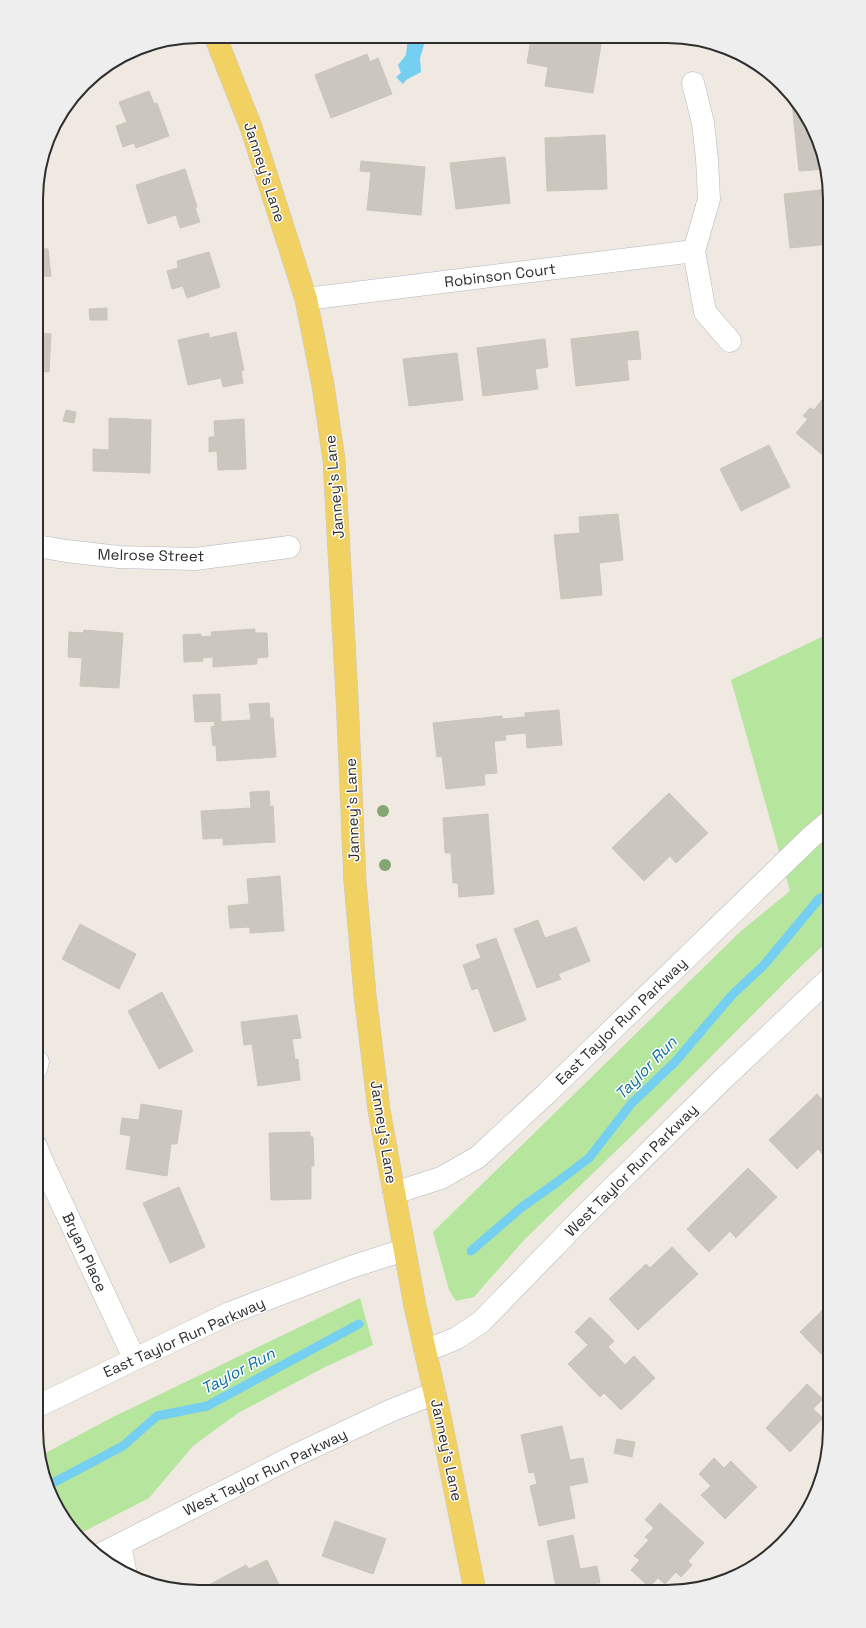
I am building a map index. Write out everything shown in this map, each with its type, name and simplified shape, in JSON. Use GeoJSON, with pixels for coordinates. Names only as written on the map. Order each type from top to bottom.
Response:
{"type":"FeatureCollection","features":[{"type":"Feature","properties":{"kind":"main road","name":"Janney's Lane"},"geometry":{"type":"LineString","coordinates":[[218,43],[251,127],[306,299],[323,385],[334,460],[347,697],[355,882],[365,995],[379,1110],[404,1250],[474,1585]]}},
{"type":"Feature","properties":{"kind":"street"},"geometry":{"type":"LineString","coordinates":[[693,83],[703,123],[709,199],[694,251],[706,312],[730,341]]}},
{"type":"Feature","properties":{"kind":"street","name":"Robinson Court"},"geometry":{"type":"LineString","coordinates":[[306,299],[694,251]]}},
{"type":"Feature","properties":{"kind":"street","name":"Melrose Street"},"geometry":{"type":"LineString","coordinates":[[43,547],[66,552],[119,557],[195,559],[289,547]]}},
{"type":"Feature","properties":{"kind":"street","name":"East Taylor Run Parkway"},"geometry":{"type":"LineString","coordinates":[[394,1193],[441,1178],[478,1156],[547,1093],[823,827]]}},
{"type":"Feature","properties":{"kind":"street","name":"West Taylor Run Parkway"},"geometry":{"type":"LineString","coordinates":[[425,1351],[458,1338],[481,1322],[581,1219],[733,1070],[823,985]]}},
{"type":"Feature","properties":{"kind":"street","name":"Bryan Place"},"geometry":{"type":"LineString","coordinates":[[43,1163],[134,1358]]}},
{"type":"Feature","properties":{"kind":"street","name":"East Taylor Run Parkway"},"geometry":{"type":"LineString","coordinates":[[43,1404],[134,1358],[230,1313],[351,1267],[404,1250]]}},
{"type":"Feature","properties":{"kind":"street","name":"West Taylor Run Parkway"},"geometry":{"type":"LineString","coordinates":[[104,1553],[296,1455],[390,1411],[435,1393]]}},
{"type":"Feature","properties":{"kind":"street"},"geometry":{"type":"LineString","coordinates":[[120,1545],[124,1566]]}},
{"type":"Feature","properties":{"kind":"green space"},"geometry":{"type":"Polygon","coordinates":[[[823,636],[823,946],[649,1119],[525,1239],[474,1297],[456,1301],[449,1290],[433,1232],[741,931],[790,891],[731,680],[823,636]]]}},
{"type":"Feature","properties":{"kind":"green space"},"geometry":{"type":"Polygon","coordinates":[[[360,1298],[373,1345],[325,1367],[238,1413],[193,1446],[149,1498],[82,1532],[69,1516],[59,1498],[51,1479],[45,1453],[113,1417],[360,1298]]]}},
{"type":"Feature","properties":{"kind":"water"},"geometry":{"type":"Polygon","coordinates":[[[407,43],[424,43],[420,58],[421,72],[406,80],[403,84],[396,77],[401,73],[398,65],[406,55],[407,43]]]}},
{"type":"Feature","properties":{"kind":"building"},"geometry":{"type":"Polygon","coordinates":[[[530,43],[601,43],[593,93],[545,86],[548,67],[527,63],[530,43]]]}},
{"type":"Feature","properties":{"kind":"building"},"geometry":{"type":"Polygon","coordinates":[[[367,54],[370,62],[378,58],[392,94],[331,118],[315,75],[367,54]]]}},
{"type":"Feature","properties":{"kind":"building"},"geometry":{"type":"Polygon","coordinates":[[[149,91],[154,104],[157,103],[169,136],[136,148],[134,143],[123,147],[116,126],[127,122],[119,102],[149,91]]]}},
{"type":"Feature","properties":{"kind":"building"},"geometry":{"type":"Polygon","coordinates":[[[792,106],[811,139],[820,169],[799,171],[792,106]]]}},
{"type":"Feature","properties":{"kind":"building"},"geometry":{"type":"Polygon","coordinates":[[[605,135],[607,189],[547,191],[545,138],[605,135]]]}},
{"type":"Feature","properties":{"kind":"building"},"geometry":{"type":"Polygon","coordinates":[[[505,157],[510,203],[456,209],[450,163],[505,157]]]}},
{"type":"Feature","properties":{"kind":"building"},"geometry":{"type":"Polygon","coordinates":[[[361,161],[425,167],[421,215],[367,210],[371,172],[360,171],[361,161]]]}},
{"type":"Feature","properties":{"kind":"building"},"geometry":{"type":"Polygon","coordinates":[[[185,169],[200,222],[180,228],[176,215],[148,224],[136,185],[185,169]]]}},
{"type":"Feature","properties":{"kind":"building"},"geometry":{"type":"Polygon","coordinates":[[[823,190],[823,245],[790,248],[784,194],[823,190]]]}},
{"type":"Feature","properties":{"kind":"building"},"geometry":{"type":"Polygon","coordinates":[[[43,246],[45,249],[48,249],[51,276],[43,277],[43,246]]]}},
{"type":"Feature","properties":{"kind":"building"},"geometry":{"type":"Polygon","coordinates":[[[209,252],[220,287],[187,298],[183,286],[172,289],[167,271],[178,268],[177,261],[209,252]]]}},
{"type":"Feature","properties":{"kind":"building"},"geometry":{"type":"Polygon","coordinates":[[[107,308],[107,320],[90,320],[89,309],[107,308]]]}},
{"type":"Feature","properties":{"kind":"building"},"geometry":{"type":"Polygon","coordinates":[[[638,331],[641,359],[627,360],[629,380],[576,386],[571,339],[638,331]]]}},
{"type":"Feature","properties":{"kind":"building"},"geometry":{"type":"Polygon","coordinates":[[[236,332],[244,370],[241,371],[243,383],[223,387],[221,378],[188,385],[178,340],[209,333],[209,338],[236,332]]]}},
{"type":"Feature","properties":{"kind":"building"},"geometry":{"type":"Polygon","coordinates":[[[43,333],[51,334],[49,372],[43,372],[43,333]]]}},
{"type":"Feature","properties":{"kind":"building"},"geometry":{"type":"Polygon","coordinates":[[[545,339],[548,367],[535,369],[538,389],[483,396],[477,348],[545,339]]]}},
{"type":"Feature","properties":{"kind":"building"},"geometry":{"type":"Polygon","coordinates":[[[457,353],[463,400],[409,406],[403,359],[457,353]]]}},
{"type":"Feature","properties":{"kind":"building"},"geometry":{"type":"Polygon","coordinates":[[[823,398],[823,455],[796,433],[808,419],[803,416],[810,408],[814,410],[823,398]]]}},
{"type":"Feature","properties":{"kind":"building"},"geometry":{"type":"Polygon","coordinates":[[[66,410],[76,412],[74,423],[63,421],[66,410]]]}},
{"type":"Feature","properties":{"kind":"building"},"geometry":{"type":"Polygon","coordinates":[[[109,418],[151,420],[150,473],[93,471],[93,449],[109,450],[109,418]]]}},
{"type":"Feature","properties":{"kind":"building"},"geometry":{"type":"Polygon","coordinates":[[[244,419],[246,469],[218,470],[217,451],[209,452],[209,437],[215,437],[214,421],[244,419]]]}},
{"type":"Feature","properties":{"kind":"building"},"geometry":{"type":"Polygon","coordinates":[[[769,445],[790,487],[741,511],[720,469],[769,445]]]}},
{"type":"Feature","properties":{"kind":"building"},"geometry":{"type":"Polygon","coordinates":[[[618,514],[623,560],[599,563],[602,595],[561,599],[554,535],[580,533],[579,517],[618,514]]]}},
{"type":"Feature","properties":{"kind":"building"},"geometry":{"type":"Polygon","coordinates":[[[255,629],[255,633],[267,633],[268,657],[257,658],[257,664],[213,667],[213,657],[202,658],[203,661],[184,662],[183,635],[201,634],[201,637],[212,636],[211,632],[255,629]]]}},
{"type":"Feature","properties":{"kind":"building"},"geometry":{"type":"Polygon","coordinates":[[[84,630],[123,633],[119,688],[80,686],[82,658],[68,657],[69,632],[83,633],[84,630]]]}},
{"type":"Feature","properties":{"kind":"building"},"geometry":{"type":"Polygon","coordinates":[[[220,694],[221,721],[195,722],[193,695],[220,694]]]}},
{"type":"Feature","properties":{"kind":"building"},"geometry":{"type":"Polygon","coordinates":[[[269,703],[270,718],[273,718],[276,757],[217,761],[216,745],[213,746],[211,727],[215,726],[214,722],[251,720],[249,704],[269,703]]]}},
{"type":"Feature","properties":{"kind":"building"},"geometry":{"type":"Polygon","coordinates":[[[559,710],[562,745],[527,748],[526,733],[505,735],[506,740],[494,741],[497,773],[484,774],[485,785],[446,789],[442,756],[437,757],[433,723],[502,716],[502,719],[525,717],[525,713],[559,710]]]}},
{"type":"Feature","properties":{"kind":"building"},"geometry":{"type":"Polygon","coordinates":[[[269,791],[270,807],[273,806],[275,842],[223,845],[223,838],[203,839],[201,811],[251,808],[250,792],[269,791]]]}},
{"type":"Feature","properties":{"kind":"building"},"geometry":{"type":"Polygon","coordinates":[[[669,793],[708,833],[676,863],[670,856],[644,881],[612,848],[669,793]]]}},
{"type":"Feature","properties":{"kind":"building"},"geometry":{"type":"Polygon","coordinates":[[[488,814],[494,894],[459,897],[458,883],[453,883],[451,853],[445,853],[443,818],[488,814]]]}},
{"type":"Feature","properties":{"kind":"building"},"geometry":{"type":"Polygon","coordinates":[[[280,876],[284,931],[250,933],[250,927],[230,928],[228,906],[249,904],[247,879],[280,876]]]}},
{"type":"Feature","properties":{"kind":"building"},"geometry":{"type":"Polygon","coordinates":[[[538,920],[545,938],[576,927],[590,961],[558,974],[561,979],[537,988],[514,929],[538,920]]]}},
{"type":"Feature","properties":{"kind":"building"},"geometry":{"type":"Polygon","coordinates":[[[80,924],[136,954],[119,989],[62,959],[80,924]]]}},
{"type":"Feature","properties":{"kind":"building"},"geometry":{"type":"Polygon","coordinates":[[[496,938],[526,1020],[494,1032],[478,988],[472,990],[463,965],[481,958],[476,945],[496,938]]]}},
{"type":"Feature","properties":{"kind":"building"},"geometry":{"type":"Polygon","coordinates":[[[162,992],[193,1051],[159,1069],[128,1011],[162,992]]]}},
{"type":"Feature","properties":{"kind":"building"},"geometry":{"type":"Polygon","coordinates":[[[297,1015],[301,1038],[292,1039],[295,1060],[298,1059],[300,1080],[258,1086],[252,1044],[244,1045],[241,1022],[297,1015]]]}},
{"type":"Feature","properties":{"kind":"building"},"geometry":{"type":"Polygon","coordinates":[[[817,1094],[823,1100],[823,1155],[818,1149],[797,1169],[769,1140],[817,1094]]]}},
{"type":"Feature","properties":{"kind":"building"},"geometry":{"type":"Polygon","coordinates":[[[141,1104],[182,1111],[177,1144],[171,1144],[167,1176],[126,1169],[131,1136],[120,1134],[122,1118],[139,1120],[141,1104]]]}},
{"type":"Feature","properties":{"kind":"building"},"geometry":{"type":"Polygon","coordinates":[[[310,1132],[310,1137],[313,1137],[314,1166],[311,1166],[311,1199],[271,1200],[269,1133],[310,1132]]]}},
{"type":"Feature","properties":{"kind":"building"},"geometry":{"type":"Polygon","coordinates":[[[748,1168],[777,1197],[736,1238],[730,1231],[709,1252],[687,1229],[748,1168]]]}},
{"type":"Feature","properties":{"kind":"building"},"geometry":{"type":"Polygon","coordinates":[[[179,1187],[205,1247],[170,1263],[143,1203],[179,1187]]]}},
{"type":"Feature","properties":{"kind":"building"},"geometry":{"type":"Polygon","coordinates":[[[672,1247],[698,1274],[638,1330],[609,1299],[646,1264],[650,1268],[672,1247]]]}},
{"type":"Feature","properties":{"kind":"building"},"geometry":{"type":"Polygon","coordinates":[[[823,1310],[823,1356],[800,1332],[823,1310]]]}},
{"type":"Feature","properties":{"kind":"building"},"geometry":{"type":"Polygon","coordinates":[[[590,1317],[614,1341],[608,1347],[625,1365],[634,1356],[655,1378],[621,1410],[604,1393],[600,1397],[568,1364],[588,1345],[575,1332],[590,1317]]]}},
{"type":"Feature","properties":{"kind":"building"},"geometry":{"type":"Polygon","coordinates":[[[807,1384],[823,1399],[813,1409],[823,1418],[790,1452],[766,1428],[807,1384]]]}},
{"type":"Feature","properties":{"kind":"building"},"geometry":{"type":"Polygon","coordinates":[[[562,1426],[570,1460],[583,1458],[588,1482],[569,1486],[575,1518],[539,1526],[530,1486],[537,1484],[534,1472],[529,1473],[521,1435],[562,1426]]]}},
{"type":"Feature","properties":{"kind":"building"},"geometry":{"type":"Polygon","coordinates":[[[617,1439],[635,1442],[632,1457],[614,1453],[617,1439]]]}},
{"type":"Feature","properties":{"kind":"building"},"geometry":{"type":"Polygon","coordinates":[[[714,1458],[724,1468],[731,1461],[757,1487],[725,1519],[701,1495],[711,1486],[699,1474],[714,1458]]]}},
{"type":"Feature","properties":{"kind":"building"},"geometry":{"type":"Polygon","coordinates":[[[660,1503],[704,1543],[688,1561],[692,1565],[681,1577],[676,1572],[665,1584],[658,1578],[651,1585],[647,1585],[631,1570],[640,1560],[634,1556],[649,1540],[645,1537],[654,1528],[645,1520],[660,1503]]]}},
{"type":"Feature","properties":{"kind":"building"},"geometry":{"type":"Polygon","coordinates":[[[335,1521],[386,1539],[373,1574],[322,1556],[335,1521]]]}},
{"type":"Feature","properties":{"kind":"building"},"geometry":{"type":"Polygon","coordinates":[[[573,1535],[580,1569],[597,1566],[600,1583],[596,1583],[596,1585],[556,1585],[547,1541],[573,1535]]]}},
{"type":"Feature","properties":{"kind":"building"},"geometry":{"type":"Polygon","coordinates":[[[267,1560],[279,1585],[209,1585],[246,1565],[249,1569],[267,1560]]]}},
{"type":"Feature","properties":{"kind":"waterway","name":"Taylor Run"},"geometry":{"type":"LineString","coordinates":[[471,1251],[522,1207],[589,1158],[631,1104],[675,1062],[732,995],[764,965],[819,899],[823,897]]}},
{"type":"Feature","properties":{"kind":"waterway","name":"Taylor Run"},"geometry":{"type":"LineString","coordinates":[[53,1483],[123,1446],[157,1416],[207,1406],[359,1324]]}}]}
